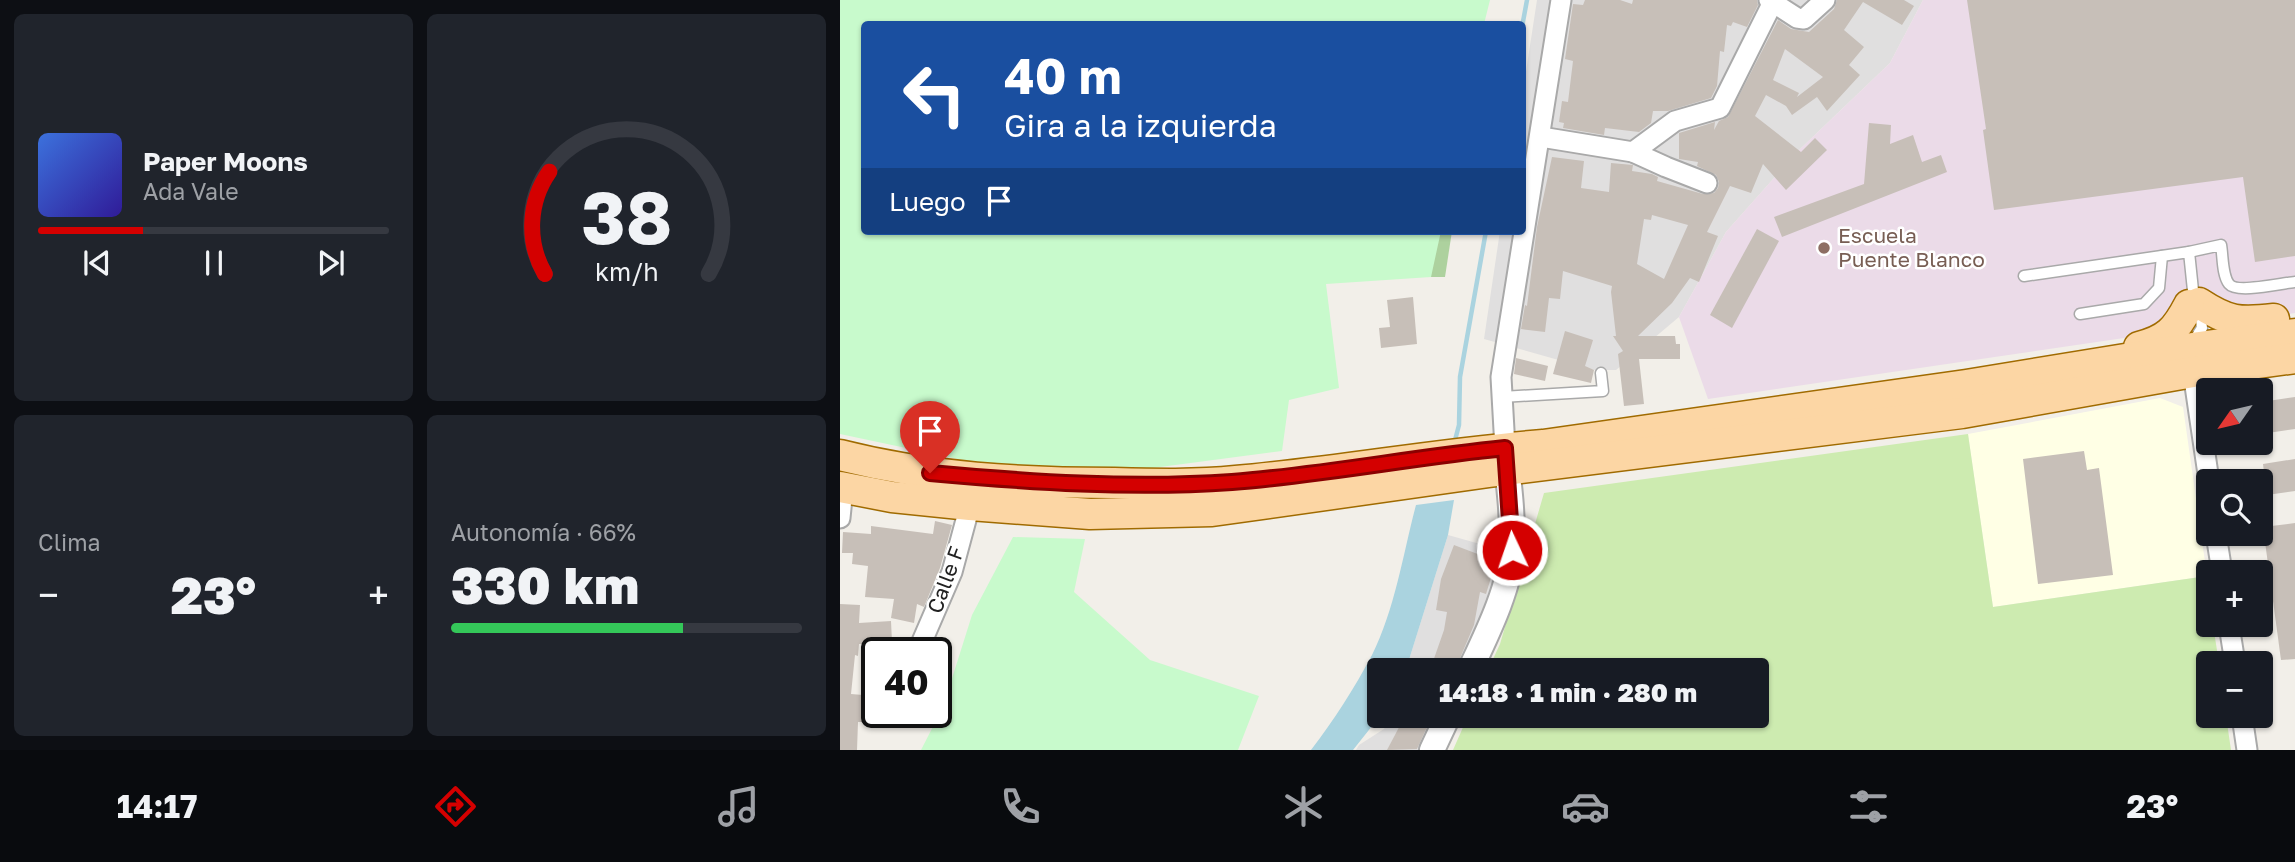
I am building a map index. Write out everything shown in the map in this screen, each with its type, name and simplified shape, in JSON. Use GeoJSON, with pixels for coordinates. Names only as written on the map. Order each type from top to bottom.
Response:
{"type":"FeatureCollection","features":[{"type":"Feature","properties":{"kind":"main road"},"geometry":{"type":"LineString","coordinates":[[2118,360],[2129,349],[2157,343],[2176,327],[2194,302],[2228,320],[2245,322],[2295,317]]}},
{"type":"Feature","properties":{"kind":"main road"},"geometry":{"type":"LineString","coordinates":[[1496,461],[1543,445],[1966,385],[2118,360],[2197,351],[2295,334]]}},
{"type":"Feature","properties":{"kind":"main road"},"geometry":{"type":"LineString","coordinates":[[840,455],[930,473],[1015,481],[1193,484],[1391,474],[1962,413],[2197,351],[2295,358]]}},
{"type":"Feature","properties":{"kind":"main road"},"geometry":{"type":"LineString","coordinates":[[841,487],[892,497],[1090,514],[1212,511],[1391,474]]}},
{"type":"Feature","properties":{"kind":"street"},"geometry":{"type":"LineString","coordinates":[[1526,227],[1561,0]]}},
{"type":"Feature","properties":{"kind":"street"},"geometry":{"type":"LineString","coordinates":[[1633,152],[1675,121],[1720,108],[1772,1],[1797,18],[1804,19],[1825,0]]}},
{"type":"Feature","properties":{"kind":"street"},"geometry":{"type":"LineString","coordinates":[[1541,137],[1633,152],[1707,183]]}},
{"type":"Feature","properties":{"kind":"street"},"geometry":{"type":"LineString","coordinates":[[1476,658],[1503,590],[1512,550],[1496,461],[1502,397],[1501,377],[1525,235]]}},
{"type":"Feature","properties":{"kind":"street"},"geometry":{"type":"LineString","coordinates":[[2197,351],[2208,469]]}},
{"type":"Feature","properties":{"kind":"street"},"geometry":{"type":"LineString","coordinates":[[840,519],[841,487]]}},
{"type":"Feature","properties":{"kind":"street","name":"Calle F"},"geometry":{"type":"LineString","coordinates":[[924,637],[952,572],[970,505]]}},
{"type":"Feature","properties":{"kind":"street"},"geometry":{"type":"LineString","coordinates":[[1432,750],[1442,728]]}},
{"type":"Feature","properties":{"kind":"street"},"geometry":{"type":"LineString","coordinates":[[2244,728],[2247,750]]}},
{"type":"Feature","properties":{"kind":"lane"},"geometry":{"type":"LineString","coordinates":[[2024,276],[2221,245],[2227,282],[2233,287],[2295,282]]}},
{"type":"Feature","properties":{"kind":"lane"},"geometry":{"type":"LineString","coordinates":[[2189,252],[2194,302],[2202,328],[2197,351]]}},
{"type":"Feature","properties":{"kind":"lane"},"geometry":{"type":"LineString","coordinates":[[2080,314],[2144,304],[2159,288],[2162,256]]}},
{"type":"Feature","properties":{"kind":"lane"},"geometry":{"type":"LineString","coordinates":[[1502,397],[1603,391],[1601,373]]}},
{"type":"Feature","properties":{"kind":"shaded area"},"geometry":{"type":"Polygon","coordinates":[[[1537,0],[1923,0],[1890,63],[1797,152],[1726,232],[1679,317],[1616,370],[1594,370],[1484,339],[1499,235],[1526,235],[1526,72],[1537,0]]]}},
{"type":"Feature","properties":{"kind":"shaded area"},"geometry":{"type":"Polygon","coordinates":[[[1923,0],[2295,0],[2295,313],[1708,399],[1679,317],[1726,232],[1797,152],[1890,63],[1923,0]]]}},
{"type":"Feature","properties":{"kind":"shaded area"},"geometry":{"type":"Polygon","coordinates":[[[2160,398],[2183,407],[2196,499],[2196,546],[2203,546],[2205,560],[2196,560],[2196,578],[1993,607],[1968,434],[2160,398]]]}},
{"type":"Feature","properties":{"kind":"shaded area"},"geometry":{"type":"Polygon","coordinates":[[[1448,535],[1505,551],[1474,658],[1410,658],[1448,535]]]}},
{"type":"Feature","properties":{"kind":"shaded area"},"geometry":{"type":"Polygon","coordinates":[[[1446,728],[1436,750],[1356,750],[1359,745],[1384,729],[1446,728]]]}},
{"type":"Feature","properties":{"kind":"green space"},"geometry":{"type":"Polygon","coordinates":[[[840,0],[1490,0],[1485,21],[861,21],[861,235],[1440,235],[1431,277],[1326,284],[1339,388],[1289,400],[1282,451],[1107,474],[1005,469],[840,434],[840,0]]]}},
{"type":"Feature","properties":{"kind":"green space"},"geometry":{"type":"Polygon","coordinates":[[[1433,235],[1451,235],[1445,277],[1431,277],[1433,235]]]}},
{"type":"Feature","properties":{"kind":"green space"},"geometry":{"type":"Polygon","coordinates":[[[1968,434],[1993,607],[2196,578],[2196,637],[2215,637],[2217,651],[2196,651],[2196,728],[2228,728],[2231,750],[1453,750],[1463,728],[1769,728],[1769,658],[1494,658],[1544,493],[1968,434]]]}},
{"type":"Feature","properties":{"kind":"green space"},"geometry":{"type":"Polygon","coordinates":[[[1013,537],[1085,539],[1074,592],[1150,660],[1259,696],[1238,750],[921,750],[932,728],[952,728],[952,678],[972,615],[1013,537]]]}},
{"type":"Feature","properties":{"kind":"water"},"geometry":{"type":"Polygon","coordinates":[[[1454,500],[1448,535],[1410,658],[1370,658],[1393,600],[1416,505],[1454,500]]]}},
{"type":"Feature","properties":{"kind":"water"},"geometry":{"type":"Polygon","coordinates":[[[1367,664],[1367,728],[1370,728],[1353,750],[1311,750],[1336,716],[1367,664]]]}},
{"type":"Feature","properties":{"kind":"building"},"geometry":{"type":"Polygon","coordinates":[[[1585,0],[1620,0],[1632,4],[1633,0],[1757,0],[1758,5],[1747,27],[1733,22],[1731,26],[1727,25],[1724,52],[1720,51],[1717,86],[1711,98],[1668,111],[1653,111],[1651,123],[1639,132],[1605,128],[1604,135],[1563,128],[1564,123],[1559,122],[1562,101],[1568,102],[1573,61],[1565,59],[1573,4],[1583,5],[1585,0]]]}},
{"type":"Feature","properties":{"kind":"building"},"geometry":{"type":"Polygon","coordinates":[[[1837,0],[1904,0],[1914,6],[1902,25],[1863,2],[1844,30],[1864,47],[1849,65],[1860,75],[1827,111],[1817,97],[1792,115],[1786,106],[1766,95],[1755,116],[1801,152],[1815,138],[1827,150],[1786,190],[1763,164],[1751,193],[1730,186],[1707,232],[1718,236],[1699,282],[1690,278],[1672,303],[1638,336],[1675,336],[1676,344],[1680,344],[1680,359],[1639,359],[1644,404],[1624,406],[1618,354],[1623,351],[1613,336],[1616,336],[1612,286],[1563,271],[1560,299],[1549,298],[1545,332],[1521,329],[1525,305],[1527,306],[1537,227],[1552,157],[1584,161],[1581,188],[1609,192],[1611,163],[1633,165],[1632,171],[1652,174],[1658,177],[1657,181],[1703,194],[1714,193],[1719,182],[1716,175],[1697,166],[1698,162],[1679,159],[1679,133],[1715,122],[1714,130],[1719,121],[1728,117],[1778,20],[1791,29],[1809,32],[1834,9],[1837,0]],[[1785,49],[1773,80],[1799,93],[1797,97],[1823,77],[1785,49]],[[1652,215],[1651,220],[1644,219],[1637,264],[1664,279],[1688,225],[1652,215]]]}},
{"type":"Feature","properties":{"kind":"building"},"geometry":{"type":"Polygon","coordinates":[[[1967,0],[2295,0],[2295,256],[2255,262],[2243,177],[1994,210],[1983,130],[1986,129],[1967,0]]]}},
{"type":"Feature","properties":{"kind":"building"},"geometry":{"type":"Polygon","coordinates":[[[1869,123],[1891,125],[1890,144],[1913,135],[1922,162],[1941,155],[1947,172],[1782,237],[1774,217],[1864,184],[1869,123]]]}},
{"type":"Feature","properties":{"kind":"building"},"geometry":{"type":"Polygon","coordinates":[[[1757,229],[1779,241],[1732,328],[1710,315],[1757,229]]]}},
{"type":"Feature","properties":{"kind":"building"},"geometry":{"type":"Polygon","coordinates":[[[1413,297],[1417,344],[1381,348],[1379,328],[1390,327],[1387,300],[1413,297]]]}},
{"type":"Feature","properties":{"kind":"building"},"geometry":{"type":"Polygon","coordinates":[[[1565,331],[1593,340],[1585,366],[1594,370],[1591,383],[1553,374],[1565,331]]]}},
{"type":"Feature","properties":{"kind":"building"},"geometry":{"type":"Polygon","coordinates":[[[1516,358],[1548,366],[1545,381],[1514,374],[1516,358]]]}},
{"type":"Feature","properties":{"kind":"building"},"geometry":{"type":"Polygon","coordinates":[[[2295,397],[2295,429],[2273,432],[2273,400],[2295,397]]]}},
{"type":"Feature","properties":{"kind":"building"},"geometry":{"type":"Polygon","coordinates":[[[2084,451],[2087,470],[2099,468],[2113,575],[2038,584],[2023,459],[2084,451]]]}},
{"type":"Feature","properties":{"kind":"building"},"geometry":{"type":"Polygon","coordinates":[[[2295,459],[2295,491],[2273,494],[2273,469],[2264,469],[2263,464],[2295,459]]]}},
{"type":"Feature","properties":{"kind":"building"},"geometry":{"type":"Polygon","coordinates":[[[935,521],[952,525],[940,568],[924,607],[917,604],[914,623],[891,618],[894,599],[865,597],[868,566],[852,564],[853,553],[842,553],[843,532],[871,534],[871,526],[933,534],[935,521]]]}},
{"type":"Feature","properties":{"kind":"building"},"geometry":{"type":"Polygon","coordinates":[[[2295,523],[2295,659],[2281,660],[2273,601],[2273,560],[2267,560],[2266,546],[2273,546],[2273,526],[2295,523]]]}},
{"type":"Feature","properties":{"kind":"building"},"geometry":{"type":"Polygon","coordinates":[[[1454,545],[1496,561],[1486,594],[1480,592],[1474,625],[1460,658],[1434,658],[1447,612],[1436,610],[1441,579],[1454,545]]]}},
{"type":"Feature","properties":{"kind":"building"},"geometry":{"type":"Polygon","coordinates":[[[840,604],[860,605],[859,623],[891,621],[892,637],[861,637],[858,656],[855,655],[851,694],[861,695],[857,750],[840,750],[840,604]]]}},
{"type":"Feature","properties":{"kind":"building"},"geometry":{"type":"Polygon","coordinates":[[[1399,728],[1427,728],[1417,749],[1387,750],[1399,728]]]}},
{"type":"Feature","properties":{"kind":"waterway"},"geometry":{"type":"LineString","coordinates":[[1523,21],[1527,0]]}},
{"type":"Feature","properties":{"kind":"waterway"},"geometry":{"type":"LineString","coordinates":[[1454,444],[1459,425],[1460,377],[1485,235]]}},
{"type":"Feature","properties":{"kind":"place","name":"Escuela Puente Blanco"},"geometry":{"type":"Point","coordinates":[1824,248]}},
{"type":"Feature","properties":{"kind":"route"},"geometry":{"type":"LineString","coordinates":[[930,473],[1015,481],[1193,484],[1234,482],[1505,448],[1512,550]]}}]}
